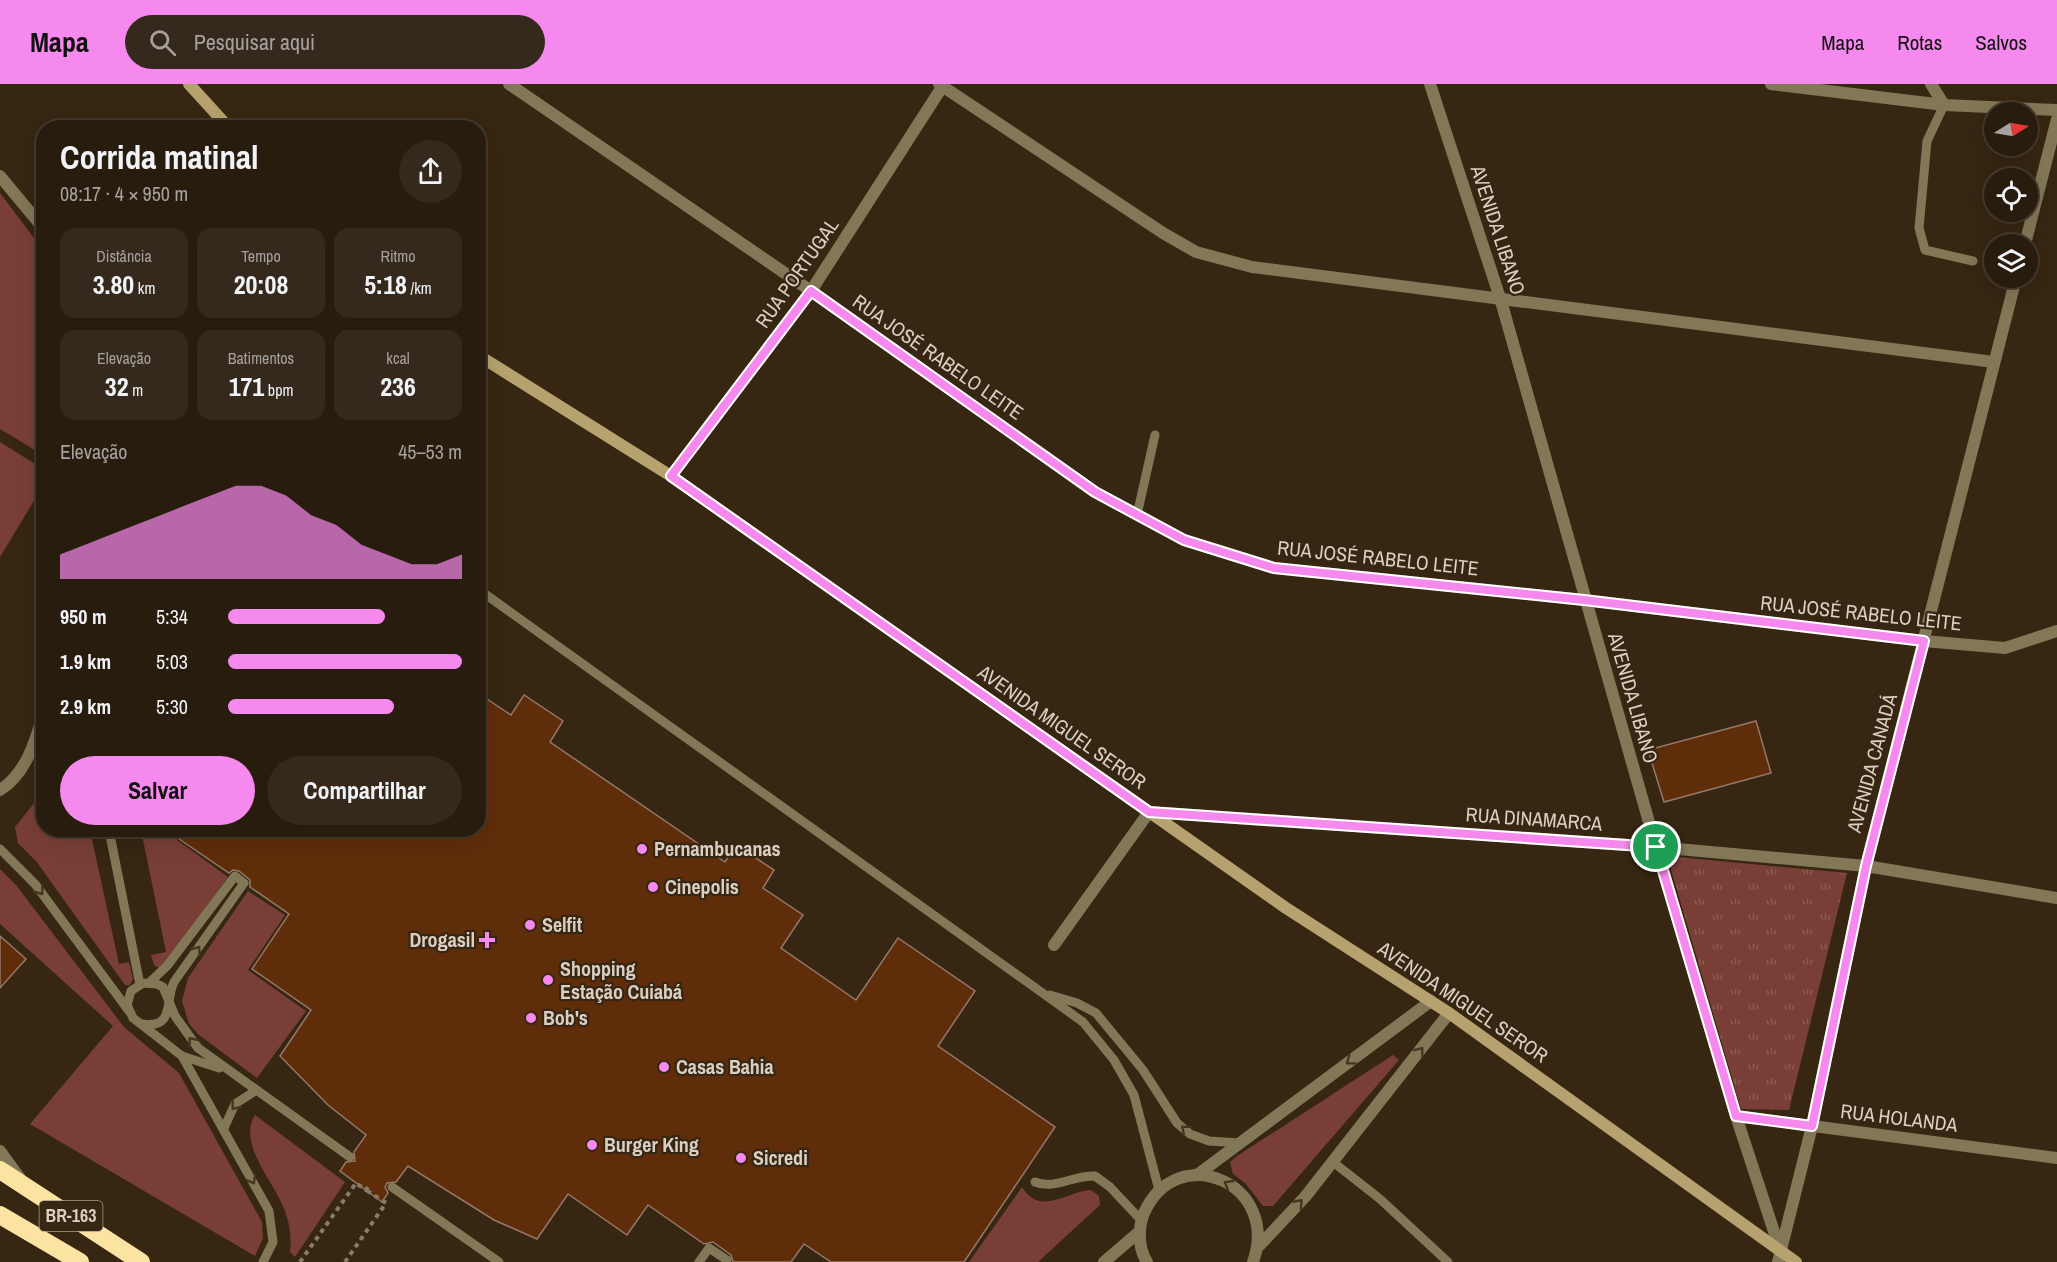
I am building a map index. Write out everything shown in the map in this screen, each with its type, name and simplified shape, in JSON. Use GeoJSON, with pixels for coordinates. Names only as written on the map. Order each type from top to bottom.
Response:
{"type":"FeatureCollection","features":[{"type":"Feature","properties":{"kind":"highway","name":"BR-163"},"geometry":{"type":"LineString","coordinates":[[0,1170],[141,1262]]}},
{"type":"Feature","properties":{"kind":"highway","name":"BR-163"},"geometry":{"type":"LineString","coordinates":[[0,1215],[80,1262]]}},
{"type":"Feature","properties":{"kind":"street"},"geometry":{"type":"LineString","coordinates":[[189,84],[222,120]]}},
{"type":"Feature","properties":{"kind":"street","name":"RUA JOSÉ RABELO LEITE"},"geometry":{"type":"LineString","coordinates":[[509,84],[811,291],[1095,492],[1184,540],[1274,568],[1584,600],[1924,641],[2005,648],[2057,631]]}},
{"type":"Feature","properties":{"kind":"street","name":"AVENIDA LIBANO"},"geometry":{"type":"LineString","coordinates":[[1430,84],[1501,301],[1584,600],[1656,847],[1780,1257]]}},
{"type":"Feature","properties":{"kind":"street"},"geometry":{"type":"LineString","coordinates":[[1771,84],[1944,105],[2057,110]]}},
{"type":"Feature","properties":{"kind":"street"},"geometry":{"type":"LineString","coordinates":[[1931,84],[1944,105]]}},
{"type":"Feature","properties":{"kind":"street"},"geometry":{"type":"LineString","coordinates":[[942,85],[1196,252],[1251,267],[1501,301],[1995,362]]}},
{"type":"Feature","properties":{"kind":"street","name":"RUA PORTUGAL"},"geometry":{"type":"LineString","coordinates":[[671,476],[811,291],[942,85]]}},
{"type":"Feature","properties":{"kind":"street"},"geometry":{"type":"LineString","coordinates":[[2028,234],[2057,119]]}},
{"type":"Feature","properties":{"kind":"street"},"geometry":{"type":"LineString","coordinates":[[0,176],[36,220]]}},
{"type":"Feature","properties":{"kind":"street","name":"AVENIDA CANADÁ"},"geometry":{"type":"LineString","coordinates":[[1780,1257],[1812,1126],[1866,866],[2014,288]]}},
{"type":"Feature","properties":{"kind":"street","name":"AVENIDA MIGUEL SEROR"},"geometry":{"type":"LineString","coordinates":[[486,361],[671,476],[1286,908],[1449,1013],[1780,1257],[1796,1262]]}},
{"type":"Feature","properties":{"kind":"street"},"geometry":{"type":"LineString","coordinates":[[0,790],[9,785],[24,764],[36,740]]}},
{"type":"Feature","properties":{"kind":"street"},"geometry":{"type":"LineString","coordinates":[[1054,945],[1149,812]]}},
{"type":"Feature","properties":{"kind":"street","name":"RUA DINAMARCA"},"geometry":{"type":"LineString","coordinates":[[1149,812],[1656,847],[1866,866],[2057,898]]}},
{"type":"Feature","properties":{"kind":"street"},"geometry":{"type":"LineString","coordinates":[[1197,1175],[1431,1001]]}},
{"type":"Feature","properties":{"kind":"street"},"geometry":{"type":"LineString","coordinates":[[1259,1246],[1305,1197],[1449,1013]]}},
{"type":"Feature","properties":{"kind":"street","name":"RUA HOLANDA"},"geometry":{"type":"LineString","coordinates":[[1736,1116],[2057,1158]]}},
{"type":"Feature","properties":{"kind":"street"},"geometry":{"type":"LineString","coordinates":[[0,1151],[24,1185]]}},
{"type":"Feature","properties":{"kind":"street"},"geometry":{"type":"LineString","coordinates":[[1104,1262],[1140,1226],[1148,1204],[1159,1190],[1171,1182],[1197,1175],[1215,1177],[1231,1184],[1245,1196],[1254,1210],[1259,1228],[1259,1246],[1253,1262]]}},
{"type":"Feature","properties":{"kind":"street"},"geometry":{"type":"LineString","coordinates":[[1140,1226],[1147,1262]]}},
{"type":"Feature","properties":{"kind":"lane"},"geometry":{"type":"LineString","coordinates":[[1944,105],[1927,141],[1919,228],[1925,250],[1973,261]]}},
{"type":"Feature","properties":{"kind":"lane"},"geometry":{"type":"LineString","coordinates":[[1137,514],[1155,435]]}},
{"type":"Feature","properties":{"kind":"lane"},"geometry":{"type":"LineString","coordinates":[[486,595],[1083,1022],[1114,1060],[1134,1095],[1159,1190]]}},
{"type":"Feature","properties":{"kind":"lane"},"geometry":{"type":"LineString","coordinates":[[110,837],[140,985]]}},
{"type":"Feature","properties":{"kind":"lane"},"geometry":{"type":"LineString","coordinates":[[0,849],[35,884],[138,1022],[182,1056],[227,1070]]}},
{"type":"Feature","properties":{"kind":"lane"},"geometry":{"type":"LineString","coordinates":[[129,1012],[128,998],[131,991],[150,982],[167,966],[235,876],[244,883],[174,982],[168,1014],[158,1023],[151,1025],[138,1022]]}},
{"type":"Feature","properties":{"kind":"lane"},"geometry":{"type":"LineString","coordinates":[[150,982],[163,987],[175,1016],[198,1048],[350,1157]]}},
{"type":"Feature","properties":{"kind":"lane"},"geometry":{"type":"LineString","coordinates":[[1042,993],[1077,1002],[1096,1013],[1143,1070],[1177,1123],[1190,1134],[1209,1141],[1240,1143]]}},
{"type":"Feature","properties":{"kind":"lane"},"geometry":{"type":"LineString","coordinates":[[182,1056],[269,1212],[273,1242],[263,1262]]}},
{"type":"Feature","properties":{"kind":"lane"},"geometry":{"type":"LineString","coordinates":[[224,1128],[235,1104],[255,1091]]}},
{"type":"Feature","properties":{"kind":"lane"},"geometry":{"type":"LineString","coordinates":[[1333,1162],[1380,1199],[1448,1262]]}},
{"type":"Feature","properties":{"kind":"lane"},"geometry":{"type":"LineString","coordinates":[[1035,1182],[1045,1186],[1073,1178],[1095,1176],[1110,1187],[1140,1226]]}},
{"type":"Feature","properties":{"kind":"lane"},"geometry":{"type":"LineString","coordinates":[[392,1187],[499,1262]]}},
{"type":"Feature","properties":{"kind":"lane"},"geometry":{"type":"LineString","coordinates":[[699,1262],[709,1248],[727,1260],[726,1262]]}},
{"type":"Feature","properties":{"kind":"path"},"geometry":{"type":"LineString","coordinates":[[300,1262],[356,1183],[386,1203],[345,1262]]}},
{"type":"Feature","properties":{"kind":"path"},"geometry":{"type":"LineString","coordinates":[[366,1190],[370,1184]]}},
{"type":"Feature","properties":{"kind":"green space"},"geometry":{"type":"Polygon","coordinates":[[[0,193],[36,241],[36,451],[0,429],[0,193]]]}},
{"type":"Feature","properties":{"kind":"green space"},"geometry":{"type":"Polygon","coordinates":[[[0,442],[36,465],[36,498],[0,557],[0,442]]]}},
{"type":"Feature","properties":{"kind":"green space"},"geometry":{"type":"Polygon","coordinates":[[[36,801],[36,837],[92,837],[119,964],[129,962],[133,979],[130,985],[125,985],[36,861],[18,843],[15,827],[36,801]]]}},
{"type":"Feature","properties":{"kind":"green space"},"geometry":{"type":"Polygon","coordinates":[[[142,837],[179,837],[177,840],[228,877],[164,966],[159,968],[154,965],[151,955],[166,952],[142,837]]]}},
{"type":"Feature","properties":{"kind":"green space"},"geometry":{"type":"Polygon","coordinates":[[[1667,856],[1847,873],[1789,1110],[1741,1109],[1667,856]]]}},
{"type":"Feature","properties":{"kind":"green space"},"geometry":{"type":"Polygon","coordinates":[[[0,869],[16,885],[124,1027],[179,1073],[262,1222],[263,1238],[255,1256],[30,1124],[113,1026],[0,924],[0,869]]]}},
{"type":"Feature","properties":{"kind":"green space"},"geometry":{"type":"Polygon","coordinates":[[[248,891],[285,915],[248,970],[306,1011],[257,1078],[199,1035],[189,1024],[182,1001],[188,978],[248,891]]]}},
{"type":"Feature","properties":{"kind":"green space"},"geometry":{"type":"Polygon","coordinates":[[[1393,1055],[1399,1060],[1273,1206],[1263,1206],[1245,1183],[1233,1174],[1230,1162],[1237,1156],[1393,1055]]]}},
{"type":"Feature","properties":{"kind":"green space"},"geometry":{"type":"Polygon","coordinates":[[[255,1115],[345,1182],[295,1257],[290,1252],[291,1239],[284,1208],[253,1148],[250,1137],[255,1115]]]}},
{"type":"Feature","properties":{"kind":"green space"},"geometry":{"type":"Polygon","coordinates":[[[1022,1187],[1029,1196],[1045,1201],[1091,1190],[1099,1196],[1100,1205],[1038,1262],[969,1262],[1022,1187]]]}},
{"type":"Feature","properties":{"kind":"building","name":"Shopping Estação Cuiabá"},"geometry":{"type":"Polygon","coordinates":[[[524,695],[563,721],[550,742],[725,862],[736,845],[774,870],[763,888],[803,915],[781,948],[856,1000],[898,938],[975,991],[938,1046],[1055,1127],[964,1262],[831,1262],[804,1244],[791,1262],[733,1262],[731,1255],[713,1242],[704,1244],[648,1205],[627,1235],[568,1194],[537,1239],[494,1220],[408,1166],[396,1182],[387,1183],[385,1187],[388,1193],[382,1202],[340,1171],[346,1162],[355,1161],[354,1152],[366,1135],[328,1105],[280,1056],[311,1010],[252,969],[289,914],[250,887],[250,880],[239,871],[233,870],[229,873],[176,837],[486,837],[486,698],[511,715],[524,695]]]}},
{"type":"Feature","properties":{"kind":"building"},"geometry":{"type":"Polygon","coordinates":[[[1756,721],[1771,773],[1664,802],[1648,750],[1756,721]]]}},
{"type":"Feature","properties":{"kind":"building"},"geometry":{"type":"Polygon","coordinates":[[[0,936],[26,959],[0,988],[0,936]]]}},
{"type":"Feature","properties":{"kind":"place","name":"Pernambucanas"},"geometry":{"type":"Point","coordinates":[642,849]}},
{"type":"Feature","properties":{"kind":"place","name":"Cinepolis"},"geometry":{"type":"Point","coordinates":[653,887]}},
{"type":"Feature","properties":{"kind":"place","name":"Selfit"},"geometry":{"type":"Point","coordinates":[530,925]}},
{"type":"Feature","properties":{"kind":"place","name":"Drogasil"},"geometry":{"type":"Point","coordinates":[487,940]}},
{"type":"Feature","properties":{"kind":"place","name":"Shopping Estação Cuiabá"},"geometry":{"type":"Point","coordinates":[548,980]}},
{"type":"Feature","properties":{"kind":"place","name":"Bob's"},"geometry":{"type":"Point","coordinates":[531,1018]}},
{"type":"Feature","properties":{"kind":"place","name":"Casas Bahia"},"geometry":{"type":"Point","coordinates":[664,1067]}},
{"type":"Feature","properties":{"kind":"place","name":"Burger King"},"geometry":{"type":"Point","coordinates":[592,1145]}},
{"type":"Feature","properties":{"kind":"place","name":"Sicredi"},"geometry":{"type":"Point","coordinates":[741,1158]}},
{"type":"Feature","properties":{"kind":"route"},"geometry":{"type":"LineString","coordinates":[[811,291],[1095,492],[1184,540],[1274,568],[1584,600],[1924,641],[1866,866],[1812,1126],[1736,1116],[1656,847],[1149,812],[671,476],[811,291]]}}]}
